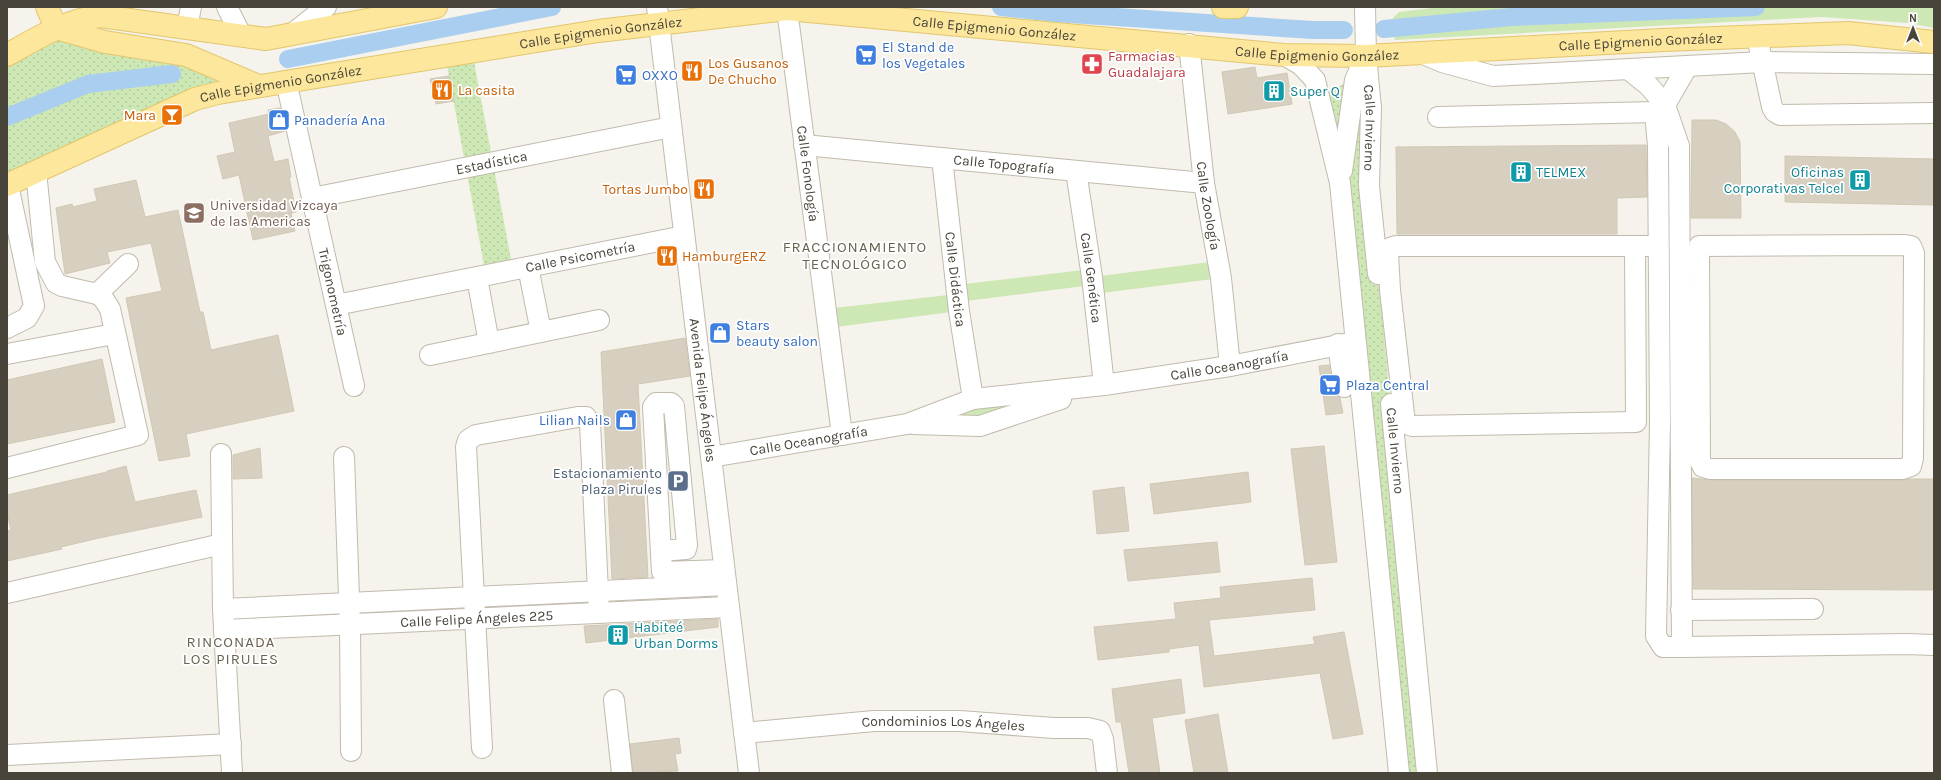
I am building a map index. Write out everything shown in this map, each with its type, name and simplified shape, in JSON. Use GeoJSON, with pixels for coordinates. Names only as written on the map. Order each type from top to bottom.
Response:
{"type":"FeatureCollection","features":[{"type":"Feature","properties":{"kind":"main road"},"geometry":{"type":"LineString","coordinates":[[47,7],[56,28]]}},
{"type":"Feature","properties":{"kind":"main road"},"geometry":{"type":"LineString","coordinates":[[7,55],[82,12],[266,39],[436,7]]}},
{"type":"Feature","properties":{"kind":"main road"},"geometry":{"type":"LineString","coordinates":[[1223,7],[1236,7]]}},
{"type":"Feature","properties":{"kind":"main road","name":"Calle Epigmenio González"},"geometry":{"type":"LineString","coordinates":[[7,185],[195,99],[256,86],[658,15],[787,9],[1188,44],[1284,54],[1663,48],[1757,37],[1848,33],[1934,42]]}},
{"type":"Feature","properties":{"kind":"main road"},"geometry":{"type":"LineString","coordinates":[[56,28],[105,42],[186,55],[256,86]]}},
{"type":"Feature","properties":{"kind":"street"},"geometry":{"type":"LineString","coordinates":[[187,28],[191,7]]}},
{"type":"Feature","properties":{"kind":"street"},"geometry":{"type":"LineString","coordinates":[[227,7],[241,35]]}},
{"type":"Feature","properties":{"kind":"street"},"geometry":{"type":"LineString","coordinates":[[292,34],[326,7]]}},
{"type":"Feature","properties":{"kind":"street","name":"Calle Invierno"},"geometry":{"type":"LineString","coordinates":[[1365,7],[1366,52],[1371,108],[1369,186],[1427,773]]}},
{"type":"Feature","properties":{"kind":"street","name":"Calle Fonología"},"geometry":{"type":"LineString","coordinates":[[787,9],[842,435]]}},
{"type":"Feature","properties":{"kind":"street","name":"Avenida Felipe Ángeles"},"geometry":{"type":"LineString","coordinates":[[658,15],[749,773]]}},
{"type":"Feature","properties":{"kind":"street"},"geometry":{"type":"LineString","coordinates":[[1757,37],[1772,107],[1775,112],[1780,115],[1934,114]]}},
{"type":"Feature","properties":{"kind":"street","name":"Calle Zoología"},"geometry":{"type":"LineString","coordinates":[[1188,44],[1204,183],[1221,278],[1230,366]]}},
{"type":"Feature","properties":{"kind":"street"},"geometry":{"type":"LineString","coordinates":[[1340,183],[1354,87],[1366,52]]}},
{"type":"Feature","properties":{"kind":"street"},"geometry":{"type":"LineString","coordinates":[[1421,53],[1442,62],[1493,76],[1687,68],[1763,62],[1934,64]]}},
{"type":"Feature","properties":{"kind":"street"},"geometry":{"type":"LineString","coordinates":[[1284,54],[1301,65],[1315,80],[1340,183]]}},
{"type":"Feature","properties":{"kind":"street"},"geometry":{"type":"LineString","coordinates":[[1687,68],[1660,109],[1658,146],[1660,422],[1656,636],[1663,646],[1682,647],[1907,644],[1934,646]]}},
{"type":"Feature","properties":{"kind":"street"},"geometry":{"type":"LineString","coordinates":[[1629,70],[1649,86],[1679,146],[1682,647]]}},
{"type":"Feature","properties":{"kind":"street"},"geometry":{"type":"LineString","coordinates":[[1625,112],[1637,104],[1637,86],[1629,70]]}},
{"type":"Feature","properties":{"kind":"street","name":"Trigonometría"},"geometry":{"type":"LineString","coordinates":[[286,81],[354,386]]}},
{"type":"Feature","properties":{"kind":"street"},"geometry":{"type":"LineString","coordinates":[[1438,117],[1625,112],[1660,109]]}},
{"type":"Feature","properties":{"kind":"street","name":"Estadística"},"geometry":{"type":"LineString","coordinates":[[312,198],[671,127]]}},
{"type":"Feature","properties":{"kind":"street","name":"Calle Topografía"},"geometry":{"type":"LineString","coordinates":[[804,145],[1204,183]]}},
{"type":"Feature","properties":{"kind":"street","name":"Calle Didáctica"},"geometry":{"type":"LineString","coordinates":[[942,158],[959,311],[973,399]]}},
{"type":"Feature","properties":{"kind":"street"},"geometry":{"type":"LineString","coordinates":[[7,468],[138,435],[114,334],[110,309],[103,298],[97,294],[62,286],[56,282],[45,262],[43,254],[36,171]]}},
{"type":"Feature","properties":{"kind":"street","name":"Calle Genética"},"geometry":{"type":"LineString","coordinates":[[1076,171],[1092,277],[1104,385]]}},
{"type":"Feature","properties":{"kind":"street","name":"Calle Invierno"},"geometry":{"type":"LineString","coordinates":[[1340,183],[1345,234],[1346,343],[1399,773]]}},
{"type":"Feature","properties":{"kind":"street"},"geometry":{"type":"LineString","coordinates":[[7,185],[34,306],[27,318],[7,328]]}},
{"type":"Feature","properties":{"kind":"street","name":"Calle Psicometría"},"geometry":{"type":"LineString","coordinates":[[336,305],[684,236]]}},
{"type":"Feature","properties":{"kind":"street"},"geometry":{"type":"LineString","coordinates":[[1658,246],[1396,246],[1390,248],[1388,253],[1390,290],[1405,423],[1412,426],[1660,422]]}},
{"type":"Feature","properties":{"kind":"street"},"geometry":{"type":"LineString","coordinates":[[1635,246],[1636,422]]}},
{"type":"Feature","properties":{"kind":"street"},"geometry":{"type":"LineString","coordinates":[[1679,246],[1699,246],[1910,246],[1914,253],[1913,458],[1911,466],[1903,470],[1710,470],[1703,468],[1700,461],[1699,246]]}},
{"type":"Feature","properties":{"kind":"street"},"geometry":{"type":"LineString","coordinates":[[24,260],[43,254]]}},
{"type":"Feature","properties":{"kind":"street"},"geometry":{"type":"LineString","coordinates":[[97,294],[128,264]]}},
{"type":"Feature","properties":{"kind":"street"},"geometry":{"type":"LineString","coordinates":[[528,267],[541,332]]}},
{"type":"Feature","properties":{"kind":"street"},"geometry":{"type":"LineString","coordinates":[[477,278],[489,342]]}},
{"type":"Feature","properties":{"kind":"street"},"geometry":{"type":"LineString","coordinates":[[430,355],[598,320]]}},
{"type":"Feature","properties":{"kind":"street"},"geometry":{"type":"LineString","coordinates":[[7,354],[114,334]]}},
{"type":"Feature","properties":{"kind":"street"},"geometry":{"type":"LineString","coordinates":[[1636,334],[1659,334]]}},
{"type":"Feature","properties":{"kind":"street"},"geometry":{"type":"LineString","coordinates":[[1680,334],[1700,334]]}},
{"type":"Feature","properties":{"kind":"street"},"geometry":{"type":"LineString","coordinates":[[1344,387],[1346,343]]}},
{"type":"Feature","properties":{"kind":"street","name":"Calle Oceanografía"},"geometry":{"type":"LineString","coordinates":[[679,474],[712,463],[842,435],[907,424],[973,399],[1104,385],[1230,366],[1346,343]]}},
{"type":"Feature","properties":{"kind":"street","name":"Calle Oceanografía"},"geometry":{"type":"LineString","coordinates":[[907,424],[980,426],[1104,385]]}},
{"type":"Feature","properties":{"kind":"street"},"geometry":{"type":"LineString","coordinates":[[661,551],[682,551],[686,549],[687,545],[679,474],[674,406],[671,403],[656,403],[653,407],[662,572],[725,577]]}},
{"type":"Feature","properties":{"kind":"street"},"geometry":{"type":"LineString","coordinates":[[482,748],[466,447],[468,440],[476,435],[578,416],[586,417],[590,423],[599,613]]}},
{"type":"Feature","properties":{"kind":"street"},"geometry":{"type":"LineString","coordinates":[[1680,424],[1700,424]]}},
{"type":"Feature","properties":{"kind":"street"},"geometry":{"type":"LineString","coordinates":[[221,454],[223,609],[232,773]]}},
{"type":"Feature","properties":{"kind":"street"},"geometry":{"type":"LineString","coordinates":[[344,456],[350,603],[351,751]]}},
{"type":"Feature","properties":{"kind":"street"},"geometry":{"type":"LineString","coordinates":[[7,593],[222,544]]}},
{"type":"Feature","properties":{"kind":"street","name":"Calle Felipe Ángeles 225"},"geometry":{"type":"LineString","coordinates":[[223,609],[598,591],[725,577]]}},
{"type":"Feature","properties":{"kind":"street","name":"Calle Felipe Ángeles 225"},"geometry":{"type":"LineString","coordinates":[[224,630],[729,607]]}},
{"type":"Feature","properties":{"kind":"street"},"geometry":{"type":"LineString","coordinates":[[1681,610],[1813,609]]}},
{"type":"Feature","properties":{"kind":"street"},"geometry":{"type":"LineString","coordinates":[[614,700],[622,773]]}},
{"type":"Feature","properties":{"kind":"street","name":"Condominios Los Ángeles"},"geometry":{"type":"LineString","coordinates":[[744,733],[874,721],[959,721],[1054,728],[1088,728],[1100,731],[1103,739],[1107,773]]}},
{"type":"Feature","properties":{"kind":"street"},"geometry":{"type":"LineString","coordinates":[[7,755],[231,744]]}},
{"type":"Feature","properties":{"kind":"green space"},"geometry":{"type":"Polygon","coordinates":[[[1440,7],[1934,7],[1934,28],[1908,23],[1822,17],[1395,40],[1391,20],[1399,12],[1440,7]]]}},
{"type":"Feature","properties":{"kind":"green space"},"geometry":{"type":"Polygon","coordinates":[[[60,38],[176,63],[226,82],[7,177],[7,66],[60,38]]]}},
{"type":"Feature","properties":{"kind":"green space"},"geometry":{"type":"Polygon","coordinates":[[[472,51],[513,270],[486,276],[445,55],[472,51]]]}},
{"type":"Feature","properties":{"kind":"green space"},"geometry":{"type":"Polygon","coordinates":[[[1344,84],[1339,169],[1327,92],[1344,84]]]}},
{"type":"Feature","properties":{"kind":"green space"},"geometry":{"type":"Polygon","coordinates":[[[1358,102],[1364,109],[1423,773],[1407,773],[1346,183],[1358,102]]]}},
{"type":"Feature","properties":{"kind":"green space"},"geometry":{"type":"Polygon","coordinates":[[[1218,261],[1221,278],[1094,294],[1092,285],[958,302],[959,311],[828,328],[825,309],[957,294],[956,285],[1091,269],[1092,277],[1218,261]]]}},
{"type":"Feature","properties":{"kind":"green space"},"geometry":{"type":"Polygon","coordinates":[[[973,400],[1023,402],[981,422],[930,419],[973,400]]]}},
{"type":"Feature","properties":{"kind":"building"},"geometry":{"type":"Polygon","coordinates":[[[1255,67],[1257,78],[1287,73],[1292,104],[1228,114],[1222,72],[1255,67]]]}},
{"type":"Feature","properties":{"kind":"building","name":"La casita"},"geometry":{"type":"Polygon","coordinates":[[[449,76],[454,101],[436,104],[430,79],[449,76]]]}},
{"type":"Feature","properties":{"kind":"building"},"geometry":{"type":"Polygon","coordinates":[[[280,108],[285,131],[268,136],[274,162],[288,159],[291,177],[289,177],[296,212],[291,213],[295,231],[253,240],[239,175],[223,179],[217,156],[235,152],[229,123],[269,114],[268,110],[280,108]]]}},
{"type":"Feature","properties":{"kind":"building"},"geometry":{"type":"Polygon","coordinates":[[[1692,120],[1716,120],[1726,124],[1735,132],[1740,142],[1741,218],[1691,218],[1692,120]]]}},
{"type":"Feature","properties":{"kind":"building","name":"TELMEX"},"geometry":{"type":"Polygon","coordinates":[[[1646,145],[1647,197],[1617,198],[1617,234],[1397,234],[1396,147],[1646,145]]]}},
{"type":"Feature","properties":{"kind":"building","name":"Oficinas Corporativas Telcel"},"geometry":{"type":"Polygon","coordinates":[[[1785,156],[1934,159],[1934,205],[1785,202],[1785,156]]]}},
{"type":"Feature","properties":{"kind":"building"},"geometry":{"type":"Polygon","coordinates":[[[136,180],[145,217],[178,210],[200,312],[203,312],[211,350],[278,335],[294,411],[186,434],[190,456],[159,461],[126,298],[162,291],[151,243],[107,252],[110,263],[65,274],[56,208],[72,204],[73,207],[97,201],[94,189],[136,180]]]}},
{"type":"Feature","properties":{"kind":"building"},"geometry":{"type":"Polygon","coordinates":[[[685,338],[690,376],[638,384],[648,577],[612,579],[601,352],[685,338]]]}},
{"type":"Feature","properties":{"kind":"building"},"geometry":{"type":"Polygon","coordinates":[[[102,359],[115,422],[7,444],[7,380],[102,359]]]}},
{"type":"Feature","properties":{"kind":"building","name":"Plaza Central"},"geometry":{"type":"Polygon","coordinates":[[[1329,365],[1333,389],[1335,394],[1340,398],[1343,413],[1326,415],[1319,366],[1329,365]]]}},
{"type":"Feature","properties":{"kind":"building"},"geometry":{"type":"Polygon","coordinates":[[[1324,446],[1337,562],[1305,565],[1291,449],[1324,446]]]}},
{"type":"Feature","properties":{"kind":"building"},"geometry":{"type":"Polygon","coordinates":[[[260,448],[262,478],[233,479],[233,455],[260,448]]]}},
{"type":"Feature","properties":{"kind":"building"},"geometry":{"type":"Polygon","coordinates":[[[126,466],[135,502],[196,490],[202,517],[99,538],[61,547],[62,549],[7,561],[7,531],[11,530],[7,513],[7,495],[107,472],[126,466]]]}},
{"type":"Feature","properties":{"kind":"building"},"geometry":{"type":"Polygon","coordinates":[[[1248,472],[1251,502],[1154,514],[1150,484],[1248,472]]]}},
{"type":"Feature","properties":{"kind":"building"},"geometry":{"type":"Polygon","coordinates":[[[1692,478],[1710,480],[1934,479],[1934,590],[1693,589],[1692,478]]]}},
{"type":"Feature","properties":{"kind":"building"},"geometry":{"type":"Polygon","coordinates":[[[1124,487],[1129,531],[1097,534],[1093,491],[1124,487]]]}},
{"type":"Feature","properties":{"kind":"building"},"geometry":{"type":"Polygon","coordinates":[[[1217,542],[1220,572],[1128,581],[1124,550],[1217,542]]]}},
{"type":"Feature","properties":{"kind":"building"},"geometry":{"type":"Polygon","coordinates":[[[1312,578],[1315,610],[1209,620],[1214,656],[1315,644],[1313,637],[1344,632],[1363,734],[1333,739],[1320,673],[1204,687],[1199,645],[1169,649],[1169,652],[1098,660],[1094,627],[1176,619],[1174,603],[1221,598],[1220,587],[1312,578]]]}},
{"type":"Feature","properties":{"kind":"building","name":"Habiteé Urban Dorms"},"geometry":{"type":"Polygon","coordinates":[[[718,619],[718,627],[586,643],[584,626],[718,619]]]}},
{"type":"Feature","properties":{"kind":"building"},"geometry":{"type":"Polygon","coordinates":[[[1181,679],[1185,713],[1152,718],[1160,773],[1129,773],[1121,722],[1116,722],[1112,689],[1181,679]]]}},
{"type":"Feature","properties":{"kind":"building"},"geometry":{"type":"Polygon","coordinates":[[[1218,714],[1228,773],[1194,773],[1185,720],[1218,714]]]}},
{"type":"Feature","properties":{"kind":"building"},"geometry":{"type":"Polygon","coordinates":[[[679,738],[681,753],[675,754],[678,771],[633,773],[630,744],[679,738]]]}},
{"type":"Feature","properties":{"kind":"waterway"},"geometry":{"type":"LineString","coordinates":[[288,59],[552,7]]}},
{"type":"Feature","properties":{"kind":"waterway"},"geometry":{"type":"LineString","coordinates":[[1001,7],[1055,13],[1313,30],[1344,30]]}},
{"type":"Feature","properties":{"kind":"waterway"},"geometry":{"type":"LineString","coordinates":[[1384,29],[1511,17],[1756,7]]}},
{"type":"Feature","properties":{"kind":"waterway"},"geometry":{"type":"LineString","coordinates":[[7,117],[88,84],[172,74]]}},
{"type":"Feature","properties":{"kind":"place","name":"El Stand de los Vegetales"},"geometry":{"type":"Point","coordinates":[866,55]}},
{"type":"Feature","properties":{"kind":"place","name":"Farmacias Guadalajara"},"geometry":{"type":"Point","coordinates":[1092,64]}},
{"type":"Feature","properties":{"kind":"place","name":"Los Gusanos De Chucho"},"geometry":{"type":"Point","coordinates":[692,71]}},
{"type":"Feature","properties":{"kind":"place","name":"OXXO"},"geometry":{"type":"Point","coordinates":[626,75]}},
{"type":"Feature","properties":{"kind":"place","name":"La casita"},"geometry":{"type":"Point","coordinates":[442,90]}},
{"type":"Feature","properties":{"kind":"place","name":"Super Q"},"geometry":{"type":"Point","coordinates":[1274,91]}},
{"type":"Feature","properties":{"kind":"place","name":"Mara"},"geometry":{"type":"Point","coordinates":[172,115]}},
{"type":"Feature","properties":{"kind":"place","name":"Panadería Ana"},"geometry":{"type":"Point","coordinates":[279,120]}},
{"type":"Feature","properties":{"kind":"place","name":"TELMEX"},"geometry":{"type":"Point","coordinates":[1521,172]}},
{"type":"Feature","properties":{"kind":"place","name":"Oficinas Corporativas Telcel"},"geometry":{"type":"Point","coordinates":[1860,180]}},
{"type":"Feature","properties":{"kind":"place","name":"Tortas Jumbo"},"geometry":{"type":"Point","coordinates":[704,189]}},
{"type":"Feature","properties":{"kind":"place","name":"Universidad Vizcaya de las Americas"},"geometry":{"type":"Point","coordinates":[194,213]}},
{"type":"Feature","properties":{"kind":"place","name":"HamburgERZ"},"geometry":{"type":"Point","coordinates":[667,256]}},
{"type":"Feature","properties":{"kind":"place","name":"Stars beauty salon"},"geometry":{"type":"Point","coordinates":[720,333]}},
{"type":"Feature","properties":{"kind":"place","name":"Plaza Central"},"geometry":{"type":"Point","coordinates":[1330,385]}},
{"type":"Feature","properties":{"kind":"place","name":"Lilian Nails"},"geometry":{"type":"Point","coordinates":[626,420]}},
{"type":"Feature","properties":{"kind":"place","name":"Estacionamiento Plaza Pirules"},"geometry":{"type":"Point","coordinates":[678,481]}},
{"type":"Feature","properties":{"kind":"place","name":"Habiteé Urban Dorms"},"geometry":{"type":"Point","coordinates":[618,635]}},
{"type":"Feature","properties":{"kind":"district","name":"FRACCIONAMIENTO TECNOLÓGICO"},"geometry":{"type":"Point","coordinates":[855,256]}},
{"type":"Feature","properties":{"kind":"district","name":"RINCONADA LOS PIRULES"},"geometry":{"type":"Point","coordinates":[231,650]}}]}
